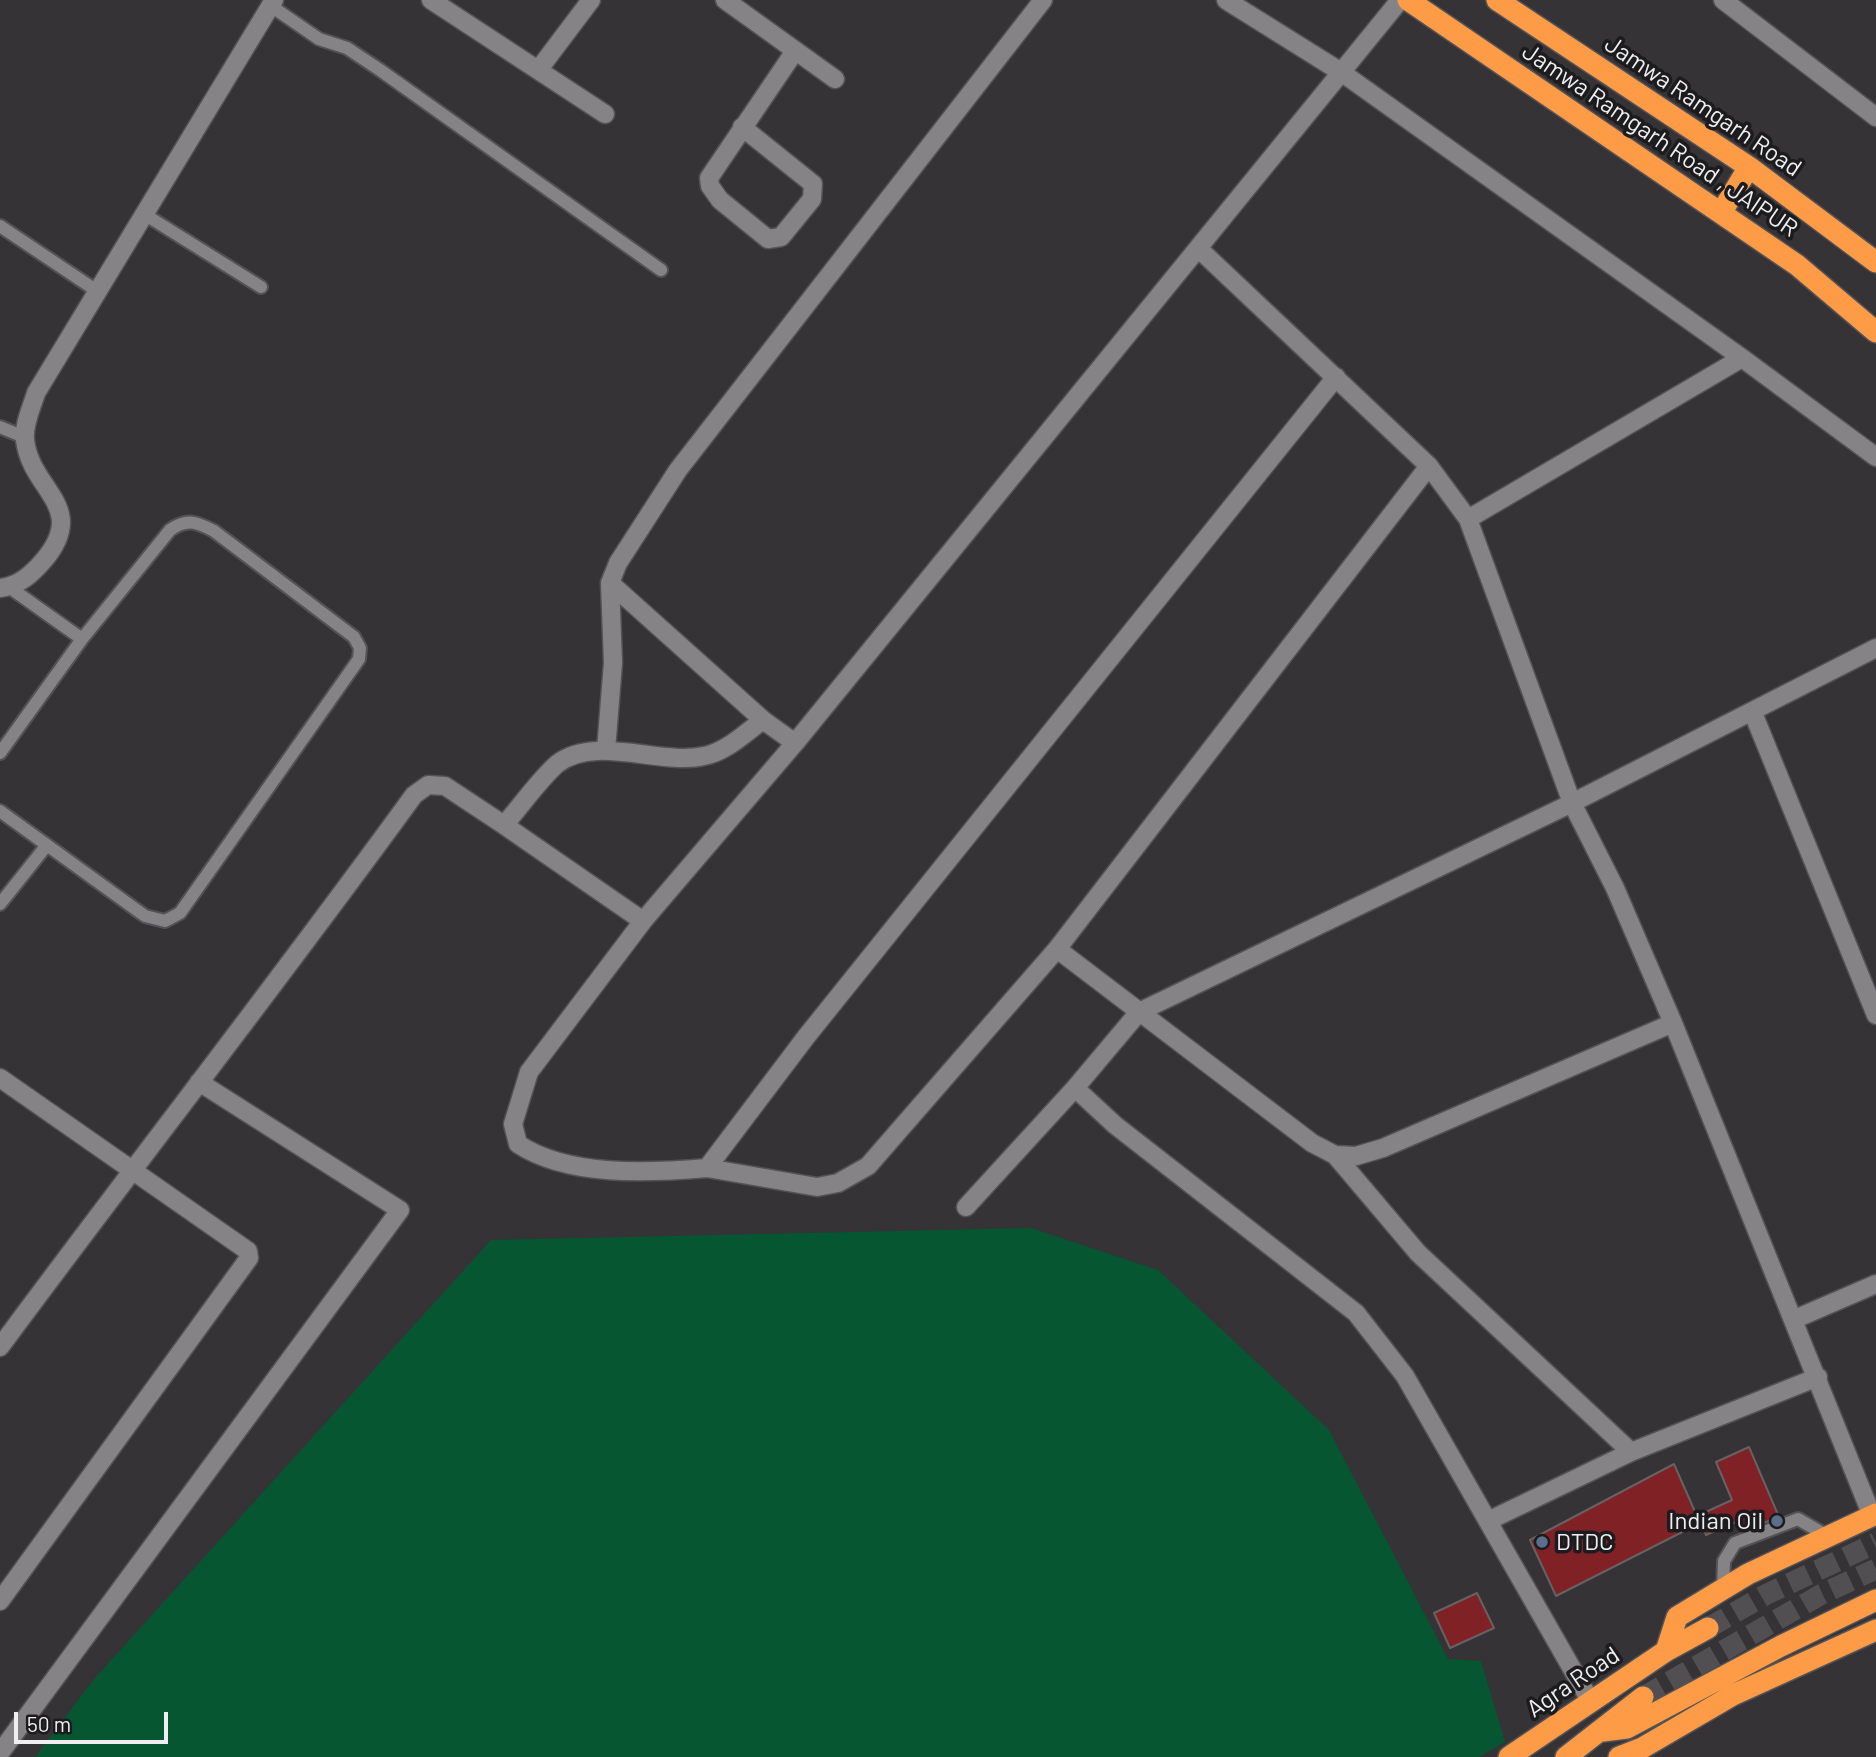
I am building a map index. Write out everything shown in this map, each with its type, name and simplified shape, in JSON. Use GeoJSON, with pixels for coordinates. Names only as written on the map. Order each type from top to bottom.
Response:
{"type":"FeatureCollection","features":[{"type":"Feature","properties":{"kind":"highway","name":"Jamwa Ramgarh Road , JAIPUR"},"geometry":{"type":"LineString","coordinates":[[1408,0],[1797,265],[1876,332]]}},
{"type":"Feature","properties":{"kind":"highway","name":"Jamwa Ramgarh Road"},"geometry":{"type":"LineString","coordinates":[[1497,0],[1749,167],[1876,262]]}},
{"type":"Feature","properties":{"kind":"highway"},"geometry":{"type":"LineString","coordinates":[[1721,213],[1749,167]]}},
{"type":"Feature","properties":{"kind":"highway"},"geometry":{"type":"LineString","coordinates":[[1666,1651],[1677,1617],[1723,1588],[1787,1554],[1874,1515]]}},
{"type":"Feature","properties":{"kind":"highway"},"geometry":{"type":"LineString","coordinates":[[1603,1731],[1627,1728],[1781,1646],[1876,1600]]}},
{"type":"Feature","properties":{"kind":"highway","name":"Agra Road"},"geometry":{"type":"LineString","coordinates":[[1509,1757],[1666,1651],[1708,1628]]}},
{"type":"Feature","properties":{"kind":"highway"},"geometry":{"type":"LineString","coordinates":[[1619,1757],[1642,1748],[1733,1695],[1876,1630]]}},
{"type":"Feature","properties":{"kind":"highway"},"geometry":{"type":"LineString","coordinates":[[1566,1757],[1603,1731],[1643,1697]]}},
{"type":"Feature","properties":{"kind":"street"},"geometry":{"type":"LineString","coordinates":[[431,0],[605,114]]}},
{"type":"Feature","properties":{"kind":"street"},"geometry":{"type":"LineString","coordinates":[[539,69],[591,0]]}},
{"type":"Feature","properties":{"kind":"street"},"geometry":{"type":"LineString","coordinates":[[725,0],[835,79]]}},
{"type":"Feature","properties":{"kind":"street"},"geometry":{"type":"LineString","coordinates":[[606,750],[613,663],[610,583],[618,563],[678,470],[1043,0]]}},
{"type":"Feature","properties":{"kind":"street"},"geometry":{"type":"LineString","coordinates":[[1226,0],[1341,72],[1876,457]]}},
{"type":"Feature","properties":{"kind":"street"},"geometry":{"type":"LineString","coordinates":[[1401,0],[795,743],[643,921],[529,1072],[513,1124],[518,1143],[537,1156],[568,1166],[669,1171],[707,1168],[817,1187],[851,1177],[868,1167],[1057,949],[1429,466]]}},
{"type":"Feature","properties":{"kind":"street"},"geometry":{"type":"LineString","coordinates":[[1723,0],[1876,117]]}},
{"type":"Feature","properties":{"kind":"street"},"geometry":{"type":"LineString","coordinates":[[4,588],[32,574],[56,546],[63,521],[57,500],[30,463],[24,437],[36,393],[272,3]]}},
{"type":"Feature","properties":{"kind":"street"},"geometry":{"type":"LineString","coordinates":[[742,127],[813,184],[812,199],[781,237],[775,239],[768,239],[720,200],[709,186],[713,169],[742,127],[795,51]]}},
{"type":"Feature","properties":{"kind":"street"},"geometry":{"type":"LineString","coordinates":[[1199,249],[1429,466],[1468,519],[1572,803],[1615,888],[1673,1023],[1874,1515]]}},
{"type":"Feature","properties":{"kind":"street"},"geometry":{"type":"LineString","coordinates":[[1468,519],[1742,358]]}},
{"type":"Feature","properties":{"kind":"street"},"geometry":{"type":"LineString","coordinates":[[707,1168],[815,1027],[1336,377]]}},
{"type":"Feature","properties":{"kind":"street"},"geometry":{"type":"LineString","coordinates":[[610,583],[763,720],[795,743]]}},
{"type":"Feature","properties":{"kind":"street"},"geometry":{"type":"LineString","coordinates":[[966,1207],[1075,1088],[1139,1012],[1572,803],[1876,648]]}},
{"type":"Feature","properties":{"kind":"street"},"geometry":{"type":"LineString","coordinates":[[1753,713],[1876,1015]]}},
{"type":"Feature","properties":{"kind":"street"},"geometry":{"type":"LineString","coordinates":[[504,825],[558,763],[606,750],[674,758],[705,756],[731,744],[763,720]]}},
{"type":"Feature","properties":{"kind":"street"},"geometry":{"type":"LineString","coordinates":[[0,1347],[130,1171],[299,954],[415,795],[428,785],[445,786],[643,921]]}},
{"type":"Feature","properties":{"kind":"street"},"geometry":{"type":"LineString","coordinates":[[1057,949],[1283,1124],[1335,1155],[1418,1253],[1631,1452]]}},
{"type":"Feature","properties":{"kind":"street"},"geometry":{"type":"LineString","coordinates":[[1335,1155],[1356,1156],[1382,1148],[1673,1023]]}},
{"type":"Feature","properties":{"kind":"street"},"geometry":{"type":"LineString","coordinates":[[0,1601],[249,1258],[248,1251],[2,1082]]}},
{"type":"Feature","properties":{"kind":"street"},"geometry":{"type":"LineString","coordinates":[[0,1753],[400,1210],[200,1082]]}},
{"type":"Feature","properties":{"kind":"street"},"geometry":{"type":"LineString","coordinates":[[1075,1088],[1100,1113],[1356,1313],[1384,1345],[1490,1520],[1591,1702]]}},
{"type":"Feature","properties":{"kind":"street"},"geometry":{"type":"LineString","coordinates":[[1795,1319],[1876,1284]]}},
{"type":"Feature","properties":{"kind":"street"},"geometry":{"type":"LineString","coordinates":[[1490,1520],[1631,1452],[1818,1377]]}},
{"type":"Feature","properties":{"kind":"lane"},"geometry":{"type":"LineString","coordinates":[[272,3],[319,40],[346,48],[380,70],[661,270]]}},
{"type":"Feature","properties":{"kind":"lane"},"geometry":{"type":"LineString","coordinates":[[144,214],[261,287]]}},
{"type":"Feature","properties":{"kind":"lane"},"geometry":{"type":"LineString","coordinates":[[0,226],[97,291]]}},
{"type":"Feature","properties":{"kind":"lane"},"geometry":{"type":"LineString","coordinates":[[0,427],[24,437]]}},
{"type":"Feature","properties":{"kind":"lane"},"geometry":{"type":"LineString","coordinates":[[0,753],[82,639],[170,530],[181,522],[197,522],[354,637],[360,648],[359,659],[180,914],[164,921],[145,916],[0,811]]}},
{"type":"Feature","properties":{"kind":"lane"},"geometry":{"type":"LineString","coordinates":[[4,588],[82,639]]}},
{"type":"Feature","properties":{"kind":"lane"},"geometry":{"type":"LineString","coordinates":[[0,904],[47,845]]}},
{"type":"Feature","properties":{"kind":"lane"},"geometry":{"type":"LineString","coordinates":[[1723,1588],[1724,1561],[1735,1543],[1798,1519],[1829,1537]]}},
{"type":"Feature","properties":{"kind":"green space"},"geometry":{"type":"Polygon","coordinates":[[[1031,1228],[1158,1270],[1329,1430],[1448,1659],[1481,1661],[1505,1742],[1479,1757],[35,1757],[94,1679],[491,1240],[1031,1228]]]}},
{"type":"Feature","properties":{"kind":"building"},"geometry":{"type":"Polygon","coordinates":[[[1749,1447],[1779,1517],[1745,1530],[1741,1520],[1706,1535],[1697,1516],[1732,1500],[1716,1462],[1749,1447]]]}},
{"type":"Feature","properties":{"kind":"building"},"geometry":{"type":"Polygon","coordinates":[[[1674,1464],[1700,1523],[1556,1596],[1530,1540],[1674,1464]]]}},
{"type":"Feature","properties":{"kind":"building"},"geometry":{"type":"Polygon","coordinates":[[[1477,1593],[1494,1628],[1450,1648],[1434,1613],[1477,1593]]]}},
{"type":"Feature","properties":{"kind":"tunnel"},"geometry":{"type":"LineString","coordinates":[[1708,1628],[1767,1594],[1876,1543]]}},
{"type":"Feature","properties":{"kind":"tunnel"},"geometry":{"type":"LineString","coordinates":[[1643,1697],[1822,1594],[1876,1569]]}},
{"type":"Feature","properties":{"kind":"place","name":"Indian Oil"},"geometry":{"type":"Point","coordinates":[1777,1521]}},
{"type":"Feature","properties":{"kind":"place","name":"DTDC"},"geometry":{"type":"Point","coordinates":[1542,1542]}}]}
